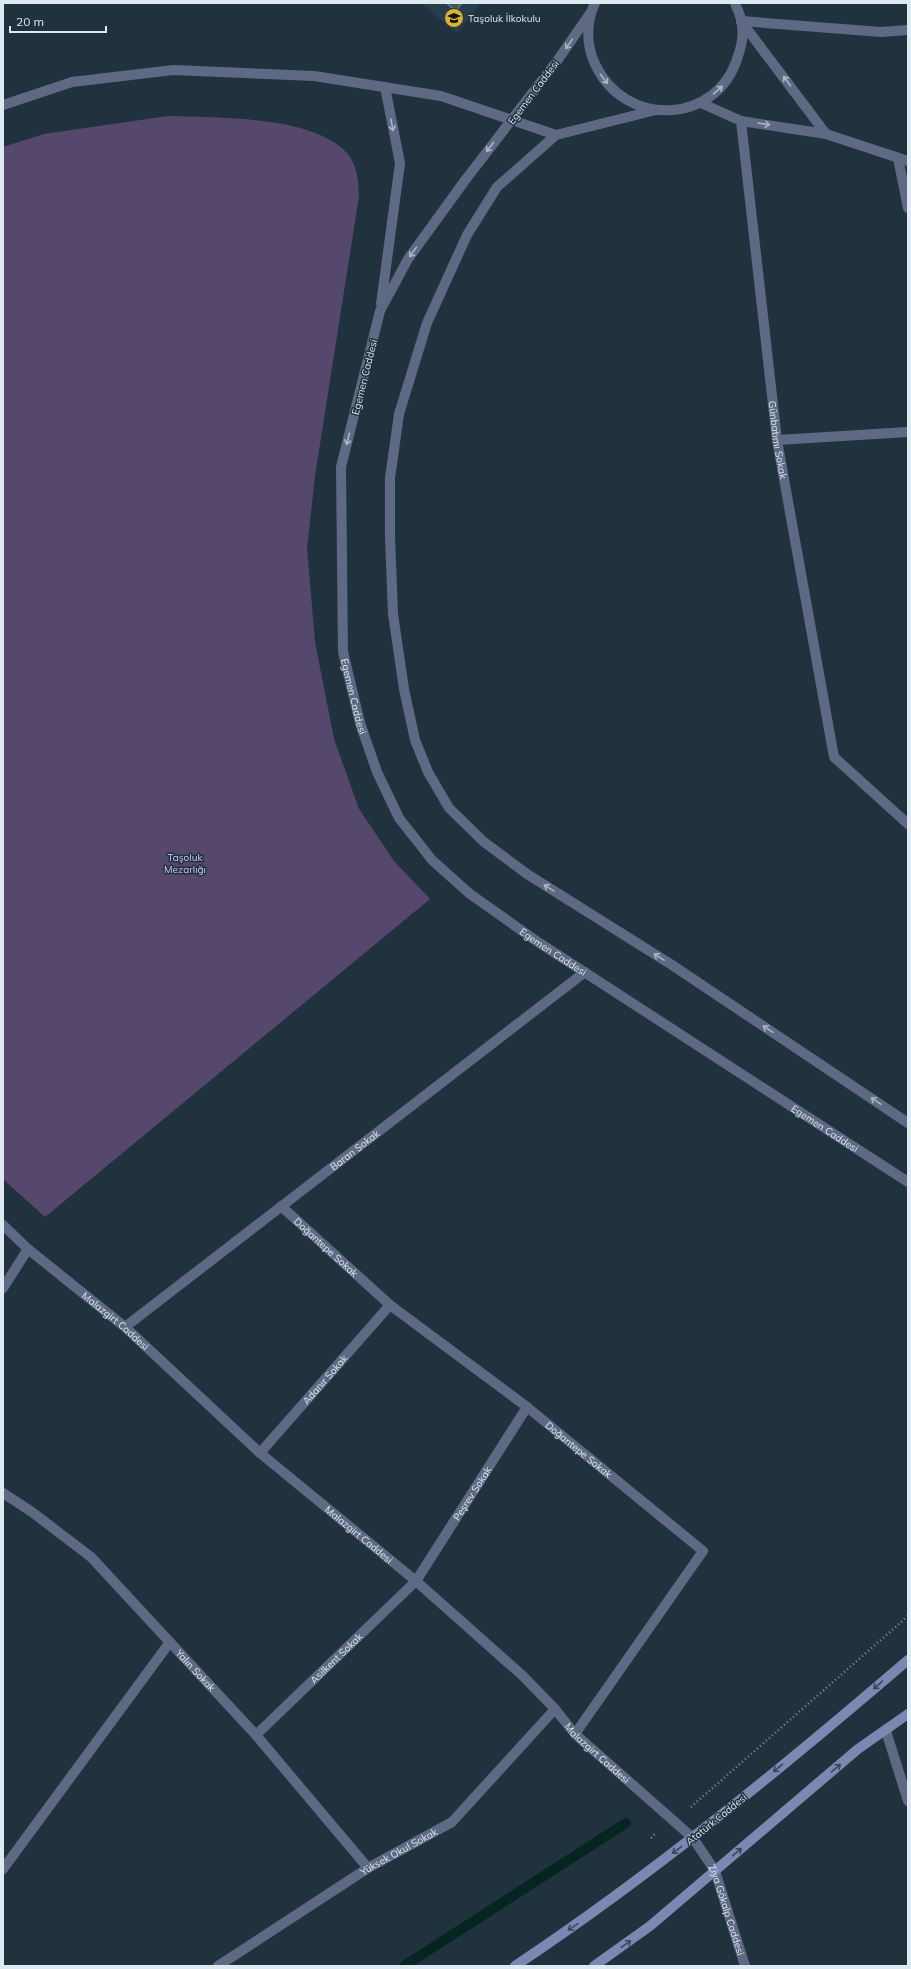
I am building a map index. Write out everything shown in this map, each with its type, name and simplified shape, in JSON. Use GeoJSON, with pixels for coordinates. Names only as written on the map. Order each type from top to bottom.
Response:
{"type":"FeatureCollection","features":[{"type":"Feature","properties":{"kind":"main road","name":"Atatürk Caddesi"},"geometry":{"type":"LineString","coordinates":[[515,1966],[584,1920],[692,1838],[908,1660]]}},
{"type":"Feature","properties":{"kind":"main road"},"geometry":{"type":"LineString","coordinates":[[594,1966],[650,1926],[858,1749],[886,1731],[908,1714]]}},
{"type":"Feature","properties":{"kind":"street"},"geometry":{"type":"LineString","coordinates":[[593,7],[588,34],[591,56],[600,76],[615,93],[634,105],[656,110],[678,110],[701,103],[721,88],[735,68],[742,45],[741,21],[735,3]]}},
{"type":"Feature","properties":{"kind":"street","name":"Egemen Caddesi"},"geometry":{"type":"LineString","coordinates":[[593,7],[557,61],[511,120],[408,259],[380,311],[341,467],[343,652],[360,723],[377,772],[399,818],[432,860],[470,894],[584,972],[908,1182]]}},
{"type":"Feature","properties":{"kind":"street"},"geometry":{"type":"LineString","coordinates":[[741,21],[881,32],[908,30]]}},
{"type":"Feature","properties":{"kind":"street"},"geometry":{"type":"LineString","coordinates":[[741,21],[826,134]]}},
{"type":"Feature","properties":{"kind":"street"},"geometry":{"type":"LineString","coordinates":[[3,105],[72,82],[173,70],[314,76],[441,96],[556,135]]}},
{"type":"Feature","properties":{"kind":"street"},"geometry":{"type":"LineString","coordinates":[[380,311],[400,163],[385,87]]}},
{"type":"Feature","properties":{"kind":"street"},"geometry":{"type":"LineString","coordinates":[[701,103],[741,121],[826,134],[908,161]]}},
{"type":"Feature","properties":{"kind":"street"},"geometry":{"type":"LineString","coordinates":[[656,110],[556,135],[497,187],[467,235],[427,323],[399,414],[390,478],[390,537],[393,614],[404,689],[415,740],[428,772],[450,808],[484,842],[527,874],[678,970],[908,1123]]}},
{"type":"Feature","properties":{"kind":"street","name":"Günbatımı Sokak"},"geometry":{"type":"LineString","coordinates":[[741,121],[777,440],[834,757],[908,824]]}},
{"type":"Feature","properties":{"kind":"street"},"geometry":{"type":"LineString","coordinates":[[898,158],[908,208]]}},
{"type":"Feature","properties":{"kind":"street"},"geometry":{"type":"LineString","coordinates":[[777,440],[908,432]]}},
{"type":"Feature","properties":{"kind":"street","name":"Baran Sokak"},"geometry":{"type":"LineString","coordinates":[[125,1327],[584,972]]}},
{"type":"Feature","properties":{"kind":"street","name":"Doğantepe Sokak"},"geometry":{"type":"LineString","coordinates":[[281,1206],[390,1305],[527,1406],[703,1551],[575,1734]]}},
{"type":"Feature","properties":{"kind":"street","name":"Malazgirt Caddesi"},"geometry":{"type":"LineString","coordinates":[[3,1225],[28,1249],[125,1327],[260,1453],[416,1581],[523,1676],[555,1709],[575,1734],[692,1838],[704,1855]]}},
{"type":"Feature","properties":{"kind":"street"},"geometry":{"type":"LineString","coordinates":[[3,1288],[28,1249]]}},
{"type":"Feature","properties":{"kind":"street","name":"Adanır Sokak"},"geometry":{"type":"LineString","coordinates":[[260,1453],[390,1305]]}},
{"type":"Feature","properties":{"kind":"street","name":"Peşrev Sokak"},"geometry":{"type":"LineString","coordinates":[[416,1581],[527,1406]]}},
{"type":"Feature","properties":{"kind":"street","name":"Yalın Sokak"},"geometry":{"type":"LineString","coordinates":[[3,1494],[32,1512],[91,1557],[256,1735],[368,1868]]}},
{"type":"Feature","properties":{"kind":"street","name":"Asilkent Sokak"},"geometry":{"type":"LineString","coordinates":[[256,1735],[416,1581]]}},
{"type":"Feature","properties":{"kind":"street"},"geometry":{"type":"LineString","coordinates":[[3,1869],[170,1642]]}},
{"type":"Feature","properties":{"kind":"street","name":"Yüksek Okul Sokak"},"geometry":{"type":"LineString","coordinates":[[218,1966],[368,1868],[452,1822],[555,1709]]}},
{"type":"Feature","properties":{"kind":"street"},"geometry":{"type":"LineString","coordinates":[[886,1731],[908,1801]]}},
{"type":"Feature","properties":{"kind":"street","name":"Ziya Gökalp Caddesi"},"geometry":{"type":"LineString","coordinates":[[704,1855],[715,1871],[745,1966]]}},
{"type":"Feature","properties":{"kind":"path"},"geometry":{"type":"LineString","coordinates":[[693,1806],[908,1616]]}},
{"type":"Feature","properties":{"kind":"shaded area","name":"Taşoluk İlkokulu"},"geometry":{"type":"Polygon","coordinates":[[[421,3],[481,3],[457,33],[421,3]]]}},
{"type":"Feature","properties":{"kind":"green space","name":"Taşoluk Mezarlığı"},"geometry":{"type":"Polygon","coordinates":[[[168,116],[212,117],[263,121],[311,131],[331,141],[347,153],[355,168],[358,179],[359,196],[315,476],[307,548],[315,642],[334,739],[359,809],[394,861],[430,899],[45,1217],[3,1179],[3,147],[44,134],[168,116]]]}},
{"type":"Feature","properties":{"kind":"building"},"geometry":{"type":"Polygon","coordinates":[[[446,3],[462,3],[456,11],[446,3]]]}},
{"type":"Feature","properties":{"kind":"waterway"},"geometry":{"type":"LineString","coordinates":[[404,1966],[626,1823]]}},
{"type":"Feature","properties":{"kind":"place","name":"Taşoluk İlkokulu"},"geometry":{"type":"Point","coordinates":[454,18]}}]}
